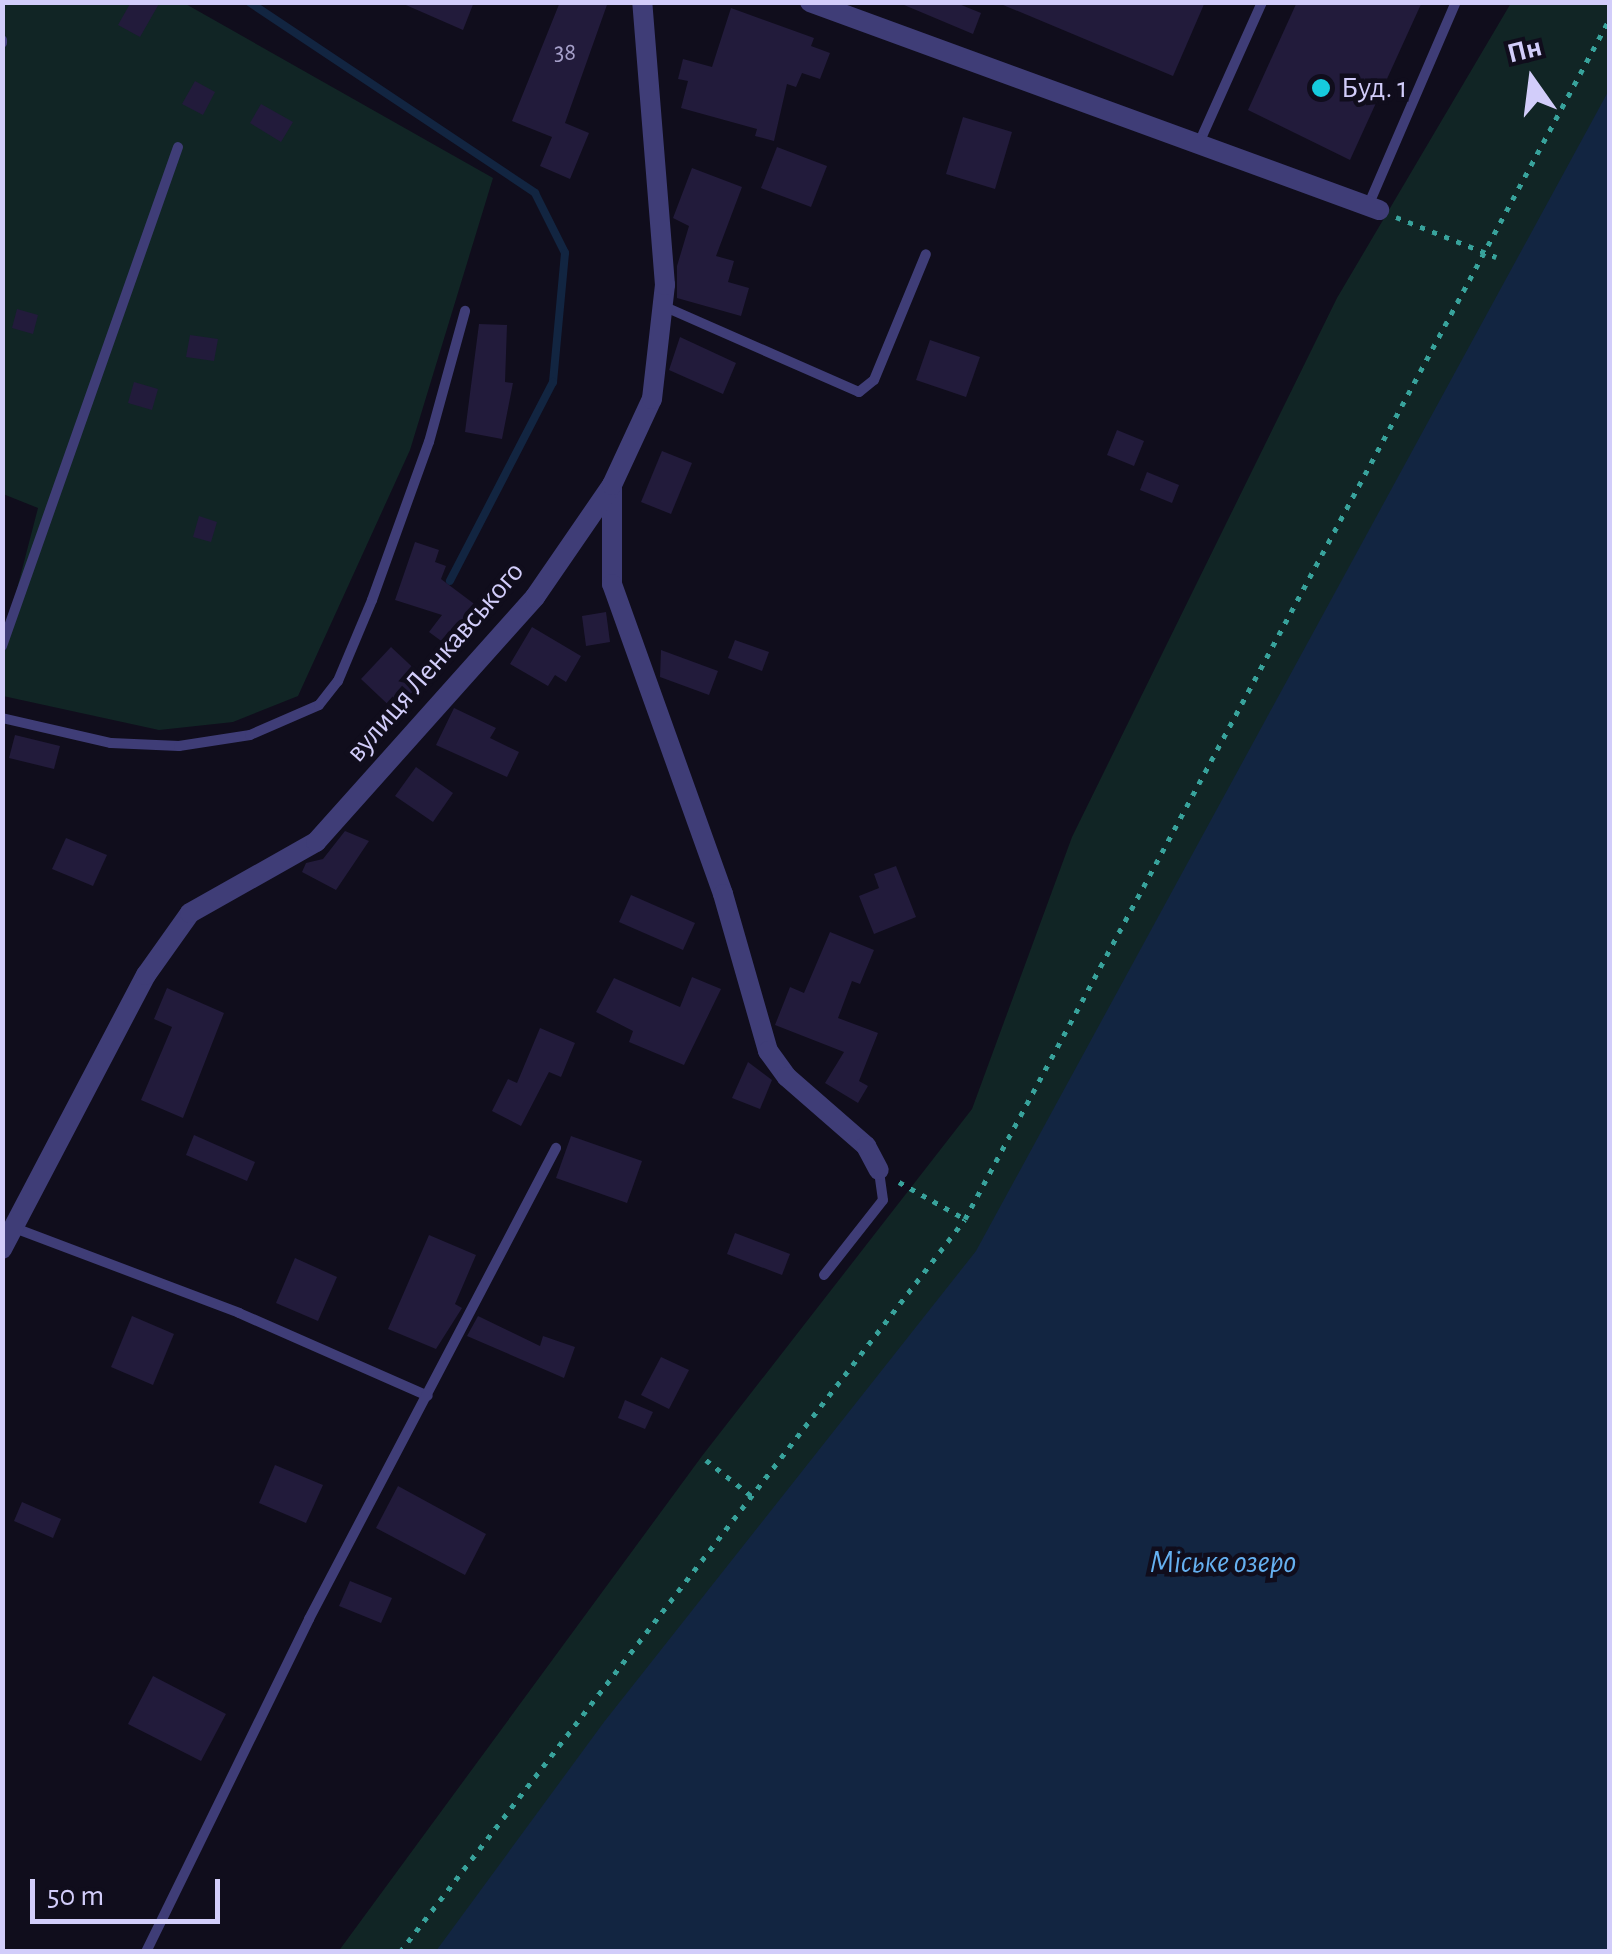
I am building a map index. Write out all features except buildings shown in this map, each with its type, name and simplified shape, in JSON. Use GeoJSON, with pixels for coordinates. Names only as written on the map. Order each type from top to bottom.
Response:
{"type":"FeatureCollection","features":[{"type":"Feature","properties":{"kind":"street","name":"вулиця Ленкавського"},"geometry":{"type":"LineString","coordinates":[[2,1249],[146,975],[190,913],[316,842],[535,597],[612,484],[652,400],[662,306],[642,2]]}},
{"type":"Feature","properties":{"kind":"street"},"geometry":{"type":"LineString","coordinates":[[810,2],[1374,208]]}},
{"type":"Feature","properties":{"kind":"street"},"geometry":{"type":"LineString","coordinates":[[612,484],[612,584],[723,894],[768,1051],[787,1077],[866,1146],[878,1170]]}},
{"type":"Feature","properties":{"kind":"lane"},"geometry":{"type":"LineString","coordinates":[[1198,144],[1262,2]]}},
{"type":"Feature","properties":{"kind":"lane"},"geometry":{"type":"LineString","coordinates":[[1374,208],[1456,2]]}},
{"type":"Feature","properties":{"kind":"lane"},"geometry":{"type":"LineString","coordinates":[[2,646],[178,147]]}},
{"type":"Feature","properties":{"kind":"lane"},"geometry":{"type":"LineString","coordinates":[[662,306],[859,392],[874,380],[926,254]]}},
{"type":"Feature","properties":{"kind":"lane"},"geometry":{"type":"LineString","coordinates":[[2,718],[110,743],[179,746],[250,735],[319,705],[338,681],[372,600],[429,442],[465,311]]}},
{"type":"Feature","properties":{"kind":"lane"},"geometry":{"type":"LineString","coordinates":[[146,1952],[556,1148]]}},
{"type":"Feature","properties":{"kind":"lane"},"geometry":{"type":"LineString","coordinates":[[824,1275],[883,1200],[878,1170]]}},
{"type":"Feature","properties":{"kind":"lane"},"geometry":{"type":"LineString","coordinates":[[12,1227],[239,1313],[428,1396]]}},
{"type":"Feature","properties":{"kind":"path"},"geometry":{"type":"LineString","coordinates":[[400,1952],[966,1219],[1610,18]]}},
{"type":"Feature","properties":{"kind":"path"},"geometry":{"type":"LineString","coordinates":[[1374,208],[1496,256]]}},
{"type":"Feature","properties":{"kind":"path"},"geometry":{"type":"LineString","coordinates":[[878,1170],[966,1219]]}},
{"type":"Feature","properties":{"kind":"path"},"geometry":{"type":"LineString","coordinates":[[706,1460],[754,1498]]}},
{"type":"Feature","properties":{"kind":"green space"},"geometry":{"type":"Polygon","coordinates":[[[3,3],[184,3],[493,178],[410,450],[298,696],[233,722],[159,730],[3,696],[3,643],[38,508],[3,494],[3,3]]]}},
{"type":"Feature","properties":{"kind":"green space","name":"Міське озеро"},"geometry":{"type":"Polygon","coordinates":[[[1511,3],[1609,3],[1609,1951],[338,1952],[702,1456],[972,1109],[1072,837],[1337,298],[1511,3]]]}},
{"type":"Feature","properties":{"kind":"water","name":"Міське озеро"},"geometry":{"type":"Polygon","coordinates":[[[1609,90],[1609,1951],[436,1951],[604,1722],[976,1251],[1609,90]]]}},
{"type":"Feature","properties":{"kind":"waterway"},"geometry":{"type":"LineString","coordinates":[[249,2],[535,193],[565,253],[553,382],[450,581]]}},
{"type":"Feature","properties":{"kind":"place","name":"Буд. 1"},"geometry":{"type":"Point","coordinates":[1321,88]}}]}
